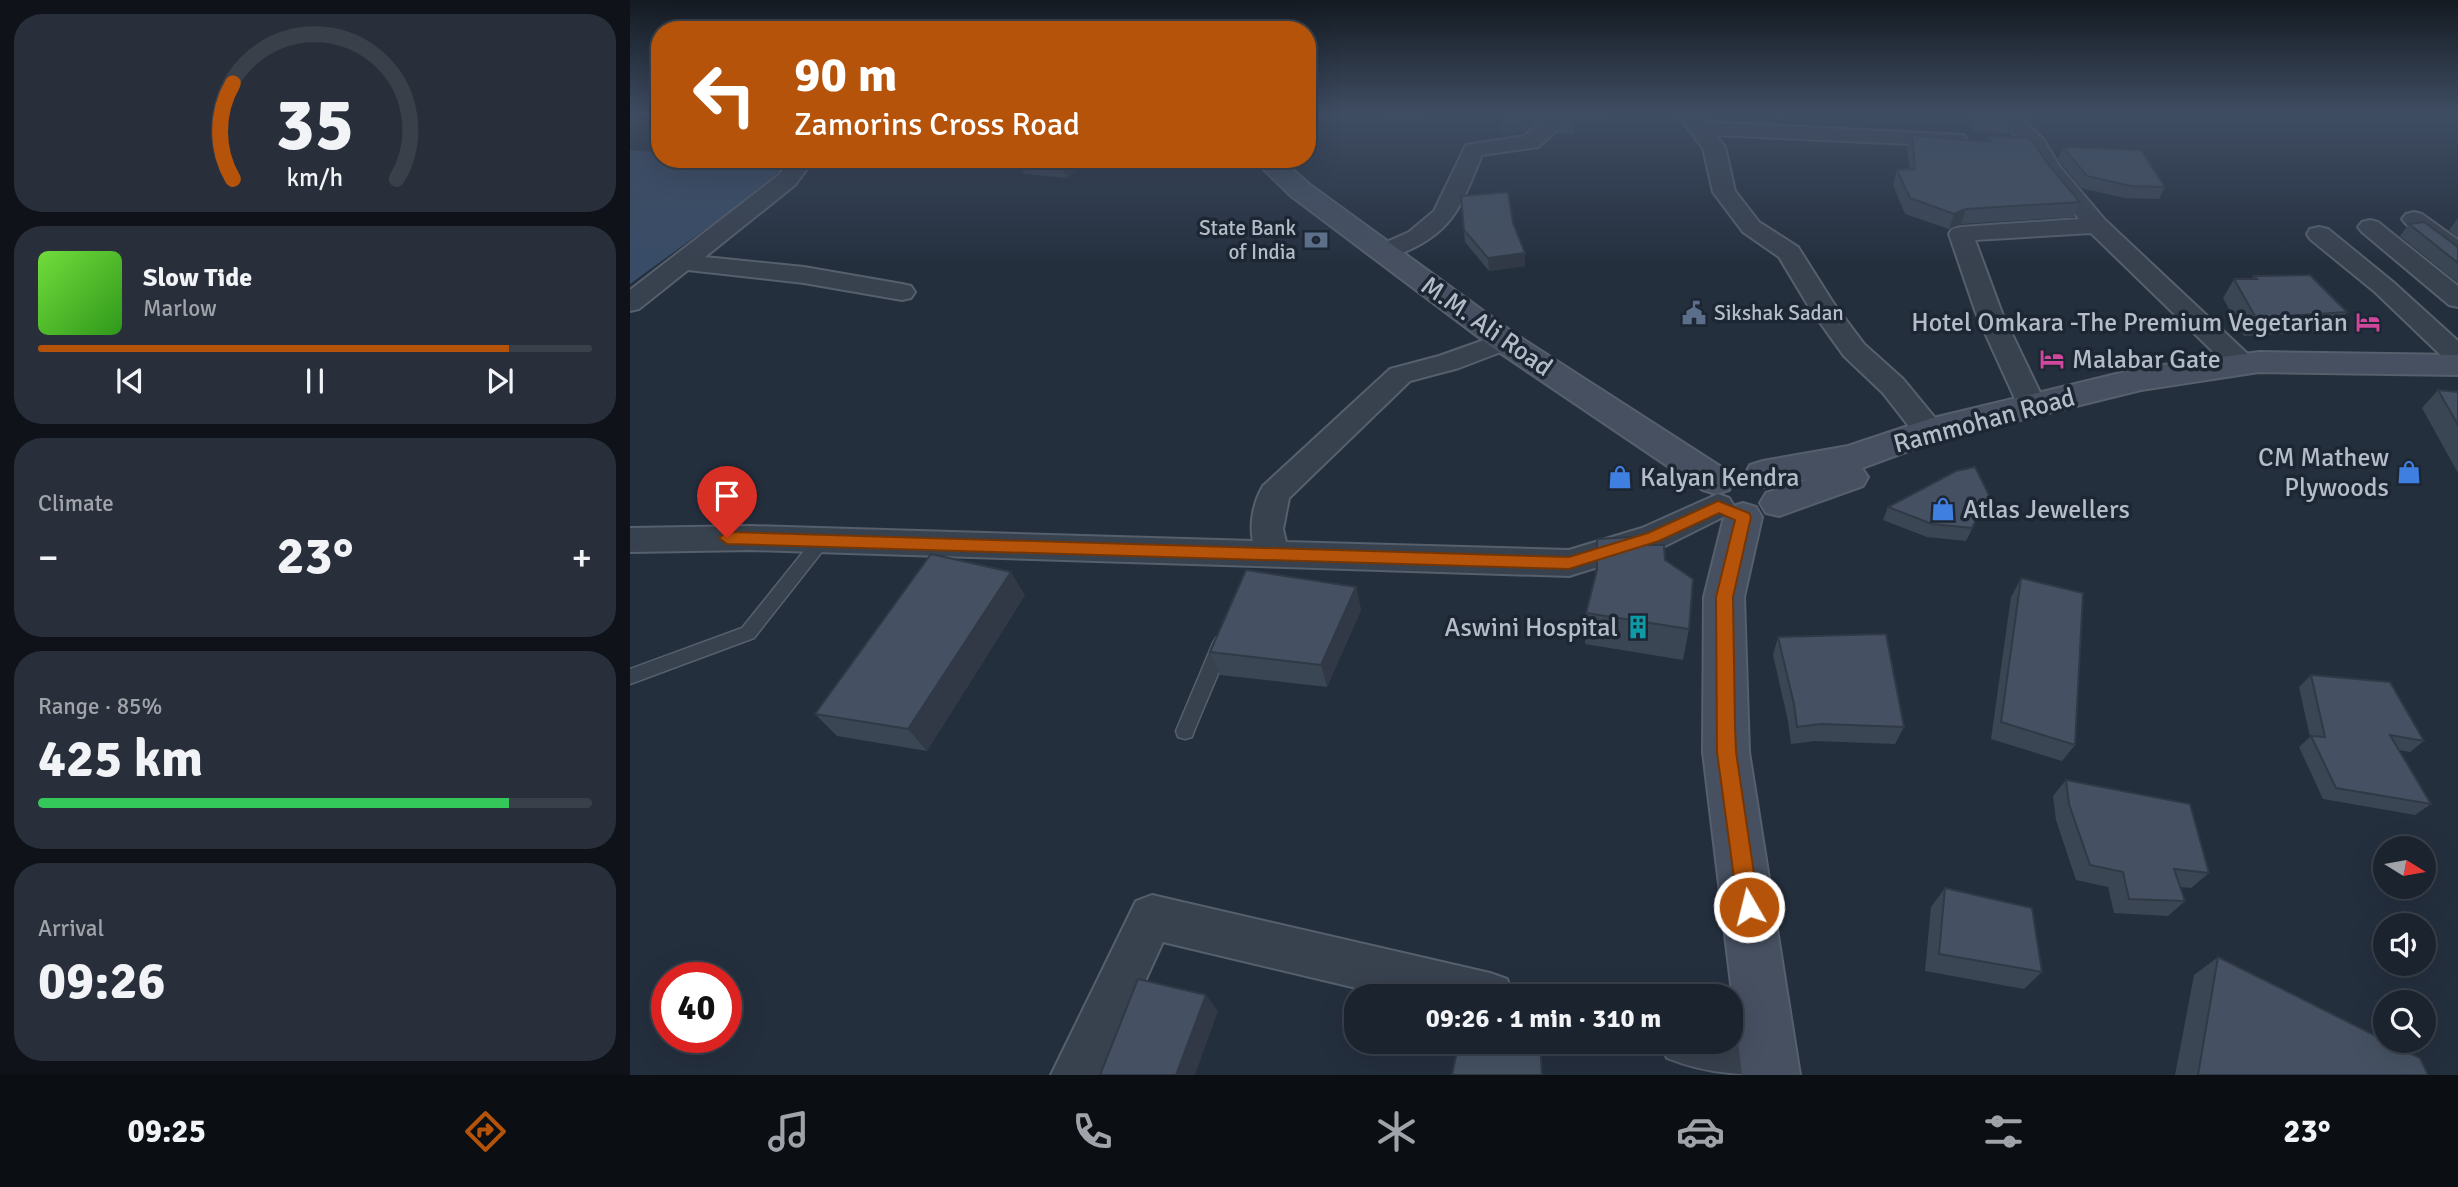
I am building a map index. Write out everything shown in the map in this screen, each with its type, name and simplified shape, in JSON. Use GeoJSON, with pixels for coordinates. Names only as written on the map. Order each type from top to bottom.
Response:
{"type":"FeatureCollection","features":[{"type":"Feature","properties":{"kind":"main road","name":"M.M. Ali Road"},"geometry":{"type":"LineString","coordinates":[[1276,168],[1300,190],[1504,341],[1744,496]]}},
{"type":"Feature","properties":{"kind":"main road","name":"Rammohan Road"},"geometry":{"type":"LineString","coordinates":[[1744,496],[1929,431],[2141,379],[2243,365],[2323,361],[2458,365]]}},
{"type":"Feature","properties":{"kind":"main road","name":"Rammohan Road"},"geometry":{"type":"LineString","coordinates":[[1744,496],[1869,470],[2038,417],[2149,389],[2269,373],[2458,374]]}},
{"type":"Feature","properties":{"kind":"main road"},"geometry":{"type":"LineString","coordinates":[[1744,496],[1724,597],[1726,752],[1771,1068]]}},
{"type":"Feature","properties":{"kind":"street"},"geometry":{"type":"LineString","coordinates":[[1384,252],[1418,237],[1444,215],[1467,164]]}},
{"type":"Feature","properties":{"kind":"street"},"geometry":{"type":"LineString","coordinates":[[1718,164],[1724,192],[1751,227],[1789,252],[1822,307],[1854,349],[1893,386],[1929,431]]}},
{"type":"Feature","properties":{"kind":"street"},"geometry":{"type":"LineString","coordinates":[[2047,164],[2097,225],[2243,365]]}},
{"type":"Feature","properties":{"kind":"street"},"geometry":{"type":"LineString","coordinates":[[630,303],[787,180],[796,168]]}},
{"type":"Feature","properties":{"kind":"street"},"geometry":{"type":"LineString","coordinates":[[2414,219],[2458,252]]}},
{"type":"Feature","properties":{"kind":"street"},"geometry":{"type":"LineString","coordinates":[[2031,405],[1989,313],[1961,234],[2097,225]]}},
{"type":"Feature","properties":{"kind":"street"},"geometry":{"type":"LineString","coordinates":[[2370,227],[2447,281],[2458,299]]}},
{"type":"Feature","properties":{"kind":"street"},"geometry":{"type":"LineString","coordinates":[[2319,234],[2384,287],[2458,356]]}},
{"type":"Feature","properties":{"kind":"street"},"geometry":{"type":"LineString","coordinates":[[684,262],[804,275],[902,292]]}},
{"type":"Feature","properties":{"kind":"street"},"geometry":{"type":"LineString","coordinates":[[2384,287],[2447,281]]}},
{"type":"Feature","properties":{"kind":"street"},"geometry":{"type":"LineString","coordinates":[[1262,558],[1274,494],[1400,375],[1449,362],[1504,341]]}},
{"type":"Feature","properties":{"kind":"street"},"geometry":{"type":"LineString","coordinates":[[630,540],[751,538],[1262,558],[1569,563],[1653,537],[1744,496]]}},
{"type":"Feature","properties":{"kind":"street"},"geometry":{"type":"LineString","coordinates":[[1076,1075],[1152,917],[1439,984]]}},
{"type":"Feature","properties":{"kind":"street"},"geometry":{"type":"LineString","coordinates":[[1726,1054],[1771,1068]]}},
{"type":"Feature","properties":{"kind":"lane"},"geometry":{"type":"LineString","coordinates":[[630,677],[748,634],[822,540]]}},
{"type":"Feature","properties":{"kind":"lane"},"geometry":{"type":"LineString","coordinates":[[1185,732],[1227,630]]}},
{"type":"Feature","properties":{"kind":"water"},"geometry":{"type":"Polygon","coordinates":[[[630,164],[651,164],[651,168],[789,168],[630,284],[630,164]]]}},
{"type":"Feature","properties":{"kind":"building"},"geometry":{"type":"Polygon","coordinates":[[[1915,164],[2048,164],[2080,202],[1966,209],[1954,214],[1910,198],[1897,170],[1915,169],[1915,164]]]}},
{"type":"Feature","properties":{"kind":"building"},"geometry":{"type":"Polygon","coordinates":[[[2077,164],[2150,164],[2165,187],[2131,186],[2087,176],[2077,164]]]}},
{"type":"Feature","properties":{"kind":"building"},"geometry":{"type":"Polygon","coordinates":[[[1508,192],[1513,223],[1525,253],[1488,258],[1464,230],[1461,196],[1508,192]]]}},
{"type":"Feature","properties":{"kind":"building"},"geometry":{"type":"Polygon","coordinates":[[[2424,222],[2458,247],[2458,263],[2409,224],[2424,222]]]}},
{"type":"Feature","properties":{"kind":"building"},"geometry":{"type":"Polygon","coordinates":[[[2310,275],[2347,312],[2256,318],[2234,279],[2257,279],[2254,276],[2310,275]]]}},
{"type":"Feature","properties":{"kind":"building"},"geometry":{"type":"Polygon","coordinates":[[[2438,390],[2458,392],[2458,425],[2438,390]]]}},
{"type":"Feature","properties":{"kind":"building","name":"Atlas Jewellers"},"geometry":{"type":"Polygon","coordinates":[[[1975,467],[1989,495],[1972,528],[1932,524],[1888,507],[1956,471],[1975,467]]]}},
{"type":"Feature","properties":{"kind":"building"},"geometry":{"type":"Polygon","coordinates":[[[1632,537],[1638,545],[1664,545],[1665,560],[1693,579],[1689,629],[1586,613],[1597,570],[1597,539],[1632,537]]]}},
{"type":"Feature","properties":{"kind":"building"},"geometry":{"type":"Polygon","coordinates":[[[931,554],[1011,572],[908,729],[815,714],[931,554]]]}},
{"type":"Feature","properties":{"kind":"building"},"geometry":{"type":"Polygon","coordinates":[[[1246,570],[1356,587],[1321,665],[1210,652],[1246,570]]]}},
{"type":"Feature","properties":{"kind":"building"},"geometry":{"type":"Polygon","coordinates":[[[2021,578],[2083,593],[2075,745],[2001,722],[2021,578]]]}},
{"type":"Feature","properties":{"kind":"building"},"geometry":{"type":"Polygon","coordinates":[[[1886,634],[1904,727],[1821,724],[1797,727],[1778,637],[1886,634]]]}},
{"type":"Feature","properties":{"kind":"building"},"geometry":{"type":"Polygon","coordinates":[[[2311,675],[2390,682],[2424,741],[2390,735],[2431,804],[2336,788],[2311,736],[2325,737],[2311,675]]]}},
{"type":"Feature","properties":{"kind":"building"},"geometry":{"type":"Polygon","coordinates":[[[2066,780],[2190,804],[2209,873],[2174,869],[2185,901],[2129,899],[2123,872],[2090,865],[2069,804],[2066,780]]]}},
{"type":"Feature","properties":{"kind":"building"},"geometry":{"type":"Polygon","coordinates":[[[1945,888],[2032,908],[2042,972],[1939,954],[1945,888]]]}},
{"type":"Feature","properties":{"kind":"building"},"geometry":{"type":"Polygon","coordinates":[[[2218,957],[2373,1034],[2373,1053],[2410,1053],[2420,1058],[2428,1075],[2198,1075],[2218,957]]]}},
{"type":"Feature","properties":{"kind":"building"},"geometry":{"type":"Polygon","coordinates":[[[1138,979],[1206,995],[1176,1075],[1100,1075],[1138,979]]]}},
{"type":"Feature","properties":{"kind":"building"},"geometry":{"type":"Polygon","coordinates":[[[1456,1054],[1541,1054],[1542,1075],[1452,1075],[1456,1054]]]}},
{"type":"Feature","properties":{"kind":"place","name":"State Bank of India"},"geometry":{"type":"Point","coordinates":[1316,240]}},
{"type":"Feature","properties":{"kind":"place","name":"Sikshak Sadan"},"geometry":{"type":"Point","coordinates":[1694,313]}},
{"type":"Feature","properties":{"kind":"place","name":"Hotel Omkara -The Premium Vegetarian"},"geometry":{"type":"Point","coordinates":[2368,322]}},
{"type":"Feature","properties":{"kind":"place","name":"Malabar Gate"},"geometry":{"type":"Point","coordinates":[2052,359]}},
{"type":"Feature","properties":{"kind":"place","name":"CM Mathew Plywoods"},"geometry":{"type":"Point","coordinates":[2409,472]}},
{"type":"Feature","properties":{"kind":"place","name":"Kalyan Kendra"},"geometry":{"type":"Point","coordinates":[1620,477]}},
{"type":"Feature","properties":{"kind":"place","name":"Atlas Jewellers"},"geometry":{"type":"Point","coordinates":[1943,509]}},
{"type":"Feature","properties":{"kind":"place","name":"Aswini Hospital"},"geometry":{"type":"Point","coordinates":[1638,627]}},
{"type":"Feature","properties":{"kind":"route"},"geometry":{"type":"LineString","coordinates":[[727,538],[1569,563],[1653,537],[1718,506],[1743,517],[1724,597],[1726,752],[1749,907]]}}]}
